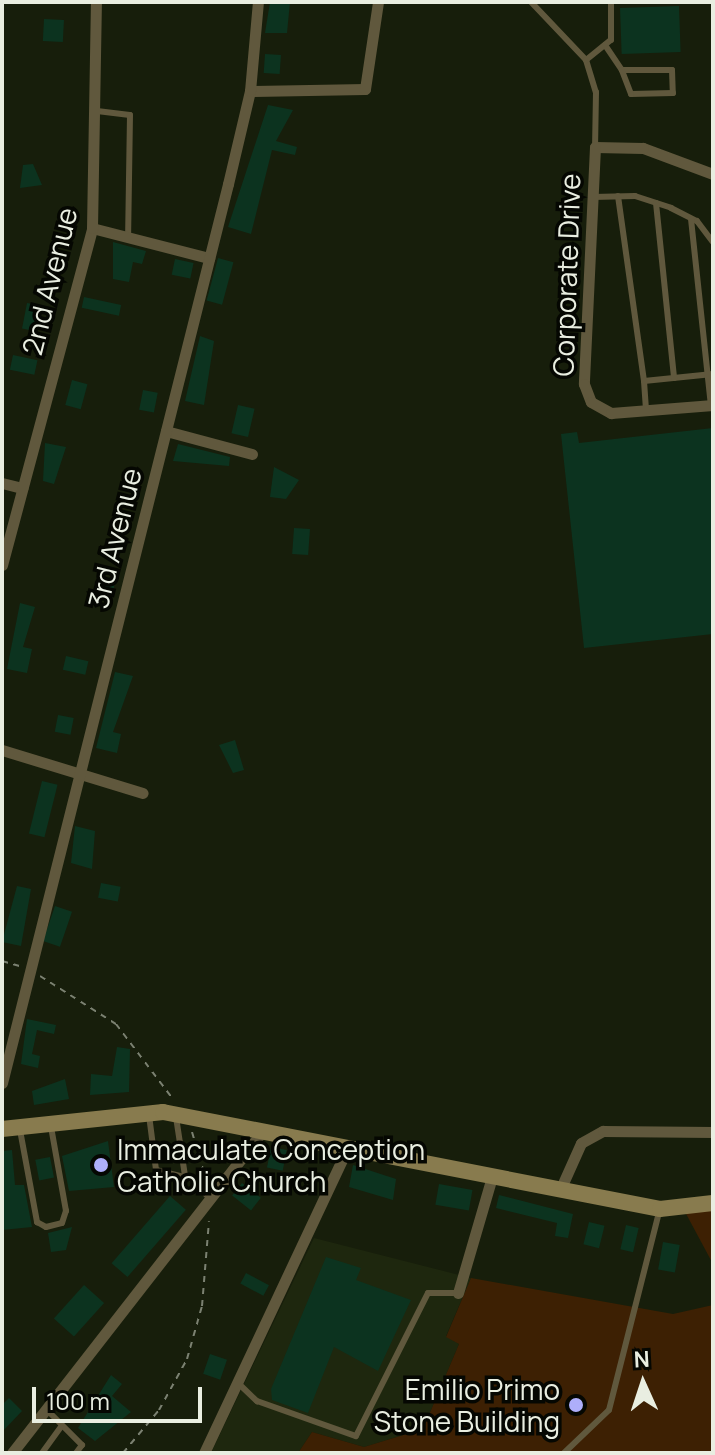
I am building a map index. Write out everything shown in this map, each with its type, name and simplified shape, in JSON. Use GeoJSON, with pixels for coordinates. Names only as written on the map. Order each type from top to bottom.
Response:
{"type":"FeatureCollection","features":[{"type":"Feature","properties":{"kind":"street","name":"2nd Avenue"},"geometry":{"type":"LineString","coordinates":[[2,565],[92,228],[97,111],[96,2]]}},
{"type":"Feature","properties":{"kind":"street","name":"3rd Avenue"},"geometry":{"type":"LineString","coordinates":[[2,1083],[250,91],[258,2]]}},
{"type":"Feature","properties":{"kind":"street"},"geometry":{"type":"LineString","coordinates":[[250,91],[365,89],[378,2]]}},
{"type":"Feature","properties":{"kind":"street","name":"Corporate Drive"},"geometry":{"type":"LineString","coordinates":[[712,405],[646,415],[611,413],[591,402],[584,384],[595,147],[643,148],[713,174]]}},
{"type":"Feature","properties":{"kind":"street"},"geometry":{"type":"LineString","coordinates":[[92,228],[209,258]]}},
{"type":"Feature","properties":{"kind":"street"},"geometry":{"type":"LineString","coordinates":[[166,431],[252,454]]}},
{"type":"Feature","properties":{"kind":"street"},"geometry":{"type":"LineString","coordinates":[[2,483],[22,488]]}},
{"type":"Feature","properties":{"kind":"street"},"geometry":{"type":"LineString","coordinates":[[2,750],[143,793]]}},
{"type":"Feature","properties":{"kind":"street"},"geometry":{"type":"LineString","coordinates":[[10,1128],[176,1109],[203,1118],[660,1209],[713,1203]]}},
{"type":"Feature","properties":{"kind":"street"},"geometry":{"type":"LineString","coordinates":[[12,1453],[264,1129]]}},
{"type":"Feature","properties":{"kind":"street"},"geometry":{"type":"LineString","coordinates":[[560,1190],[581,1143],[603,1131],[713,1132]]}},
{"type":"Feature","properties":{"kind":"street"},"geometry":{"type":"LineString","coordinates":[[204,1453],[349,1145]]}},
{"type":"Feature","properties":{"kind":"street"},"geometry":{"type":"LineString","coordinates":[[458,1293],[492,1177]]}},
{"type":"Feature","properties":{"kind":"lane"},"geometry":{"type":"LineString","coordinates":[[531,2],[586,60],[596,92],[595,147]]}},
{"type":"Feature","properties":{"kind":"lane"},"geometry":{"type":"LineString","coordinates":[[611,2],[605,45],[622,70],[631,94],[673,93],[672,70],[622,70]]}},
{"type":"Feature","properties":{"kind":"lane"},"geometry":{"type":"LineString","coordinates":[[586,60],[605,45]]}},
{"type":"Feature","properties":{"kind":"lane"},"geometry":{"type":"LineString","coordinates":[[97,111],[130,115],[128,237]]}},
{"type":"Feature","properties":{"kind":"lane"},"geometry":{"type":"LineString","coordinates":[[593,197],[618,196],[656,203],[691,219],[713,242]]}},
{"type":"Feature","properties":{"kind":"lane"},"geometry":{"type":"LineString","coordinates":[[618,196],[646,415]]}},
{"type":"Feature","properties":{"kind":"lane"},"geometry":{"type":"LineString","coordinates":[[656,203],[674,378]]}},
{"type":"Feature","properties":{"kind":"lane"},"geometry":{"type":"LineString","coordinates":[[691,219],[711,374],[712,405]]}},
{"type":"Feature","properties":{"kind":"lane"},"geometry":{"type":"LineString","coordinates":[[644,381],[711,374]]}},
{"type":"Feature","properties":{"kind":"lane"},"geometry":{"type":"LineString","coordinates":[[176,1109],[185,1176]]}},
{"type":"Feature","properties":{"kind":"lane"},"geometry":{"type":"LineString","coordinates":[[149,1111],[156,1170],[185,1176],[210,1202]]}},
{"type":"Feature","properties":{"kind":"lane"},"geometry":{"type":"LineString","coordinates":[[10,1128],[37,1222],[46,1227],[62,1223],[66,1211],[50,1122]]}},
{"type":"Feature","properties":{"kind":"lane"},"geometry":{"type":"LineString","coordinates":[[564,1453],[609,1410],[660,1209]]}},
{"type":"Feature","properties":{"kind":"lane"},"geometry":{"type":"LineString","coordinates":[[237,1382],[257,1401],[356,1436],[428,1293],[458,1293]]}},
{"type":"Feature","properties":{"kind":"lane"},"geometry":{"type":"LineString","coordinates":[[46,1409],[82,1445],[76,1453]]}},
{"type":"Feature","properties":{"kind":"lane"},"geometry":{"type":"LineString","coordinates":[[42,1453],[61,1427]]}},
{"type":"Feature","properties":{"kind":"path"},"geometry":{"type":"LineString","coordinates":[[2,961],[29,971],[116,1024],[176,1109]]}},
{"type":"Feature","properties":{"kind":"path"},"geometry":{"type":"LineString","coordinates":[[123,1453],[159,1410],[187,1359],[211,1244],[210,1202],[191,1127],[202,1129],[203,1118]]}},
{"type":"Feature","properties":{"kind":"path"},"geometry":{"type":"LineString","coordinates":[[713,1351],[713,1360]]}},
{"type":"Feature","properties":{"kind":"shaded area"},"geometry":{"type":"Polygon","coordinates":[[[713,1203],[713,1264],[684,1210],[713,1203]]]}},
{"type":"Feature","properties":{"kind":"shaded area"},"geometry":{"type":"Polygon","coordinates":[[[314,1238],[471,1278],[446,1336],[459,1344],[423,1429],[364,1447],[312,1432],[298,1453],[211,1453],[314,1238]]]}},
{"type":"Feature","properties":{"kind":"shaded area"},"geometry":{"type":"Polygon","coordinates":[[[471,1278],[673,1314],[713,1305],[713,1453],[298,1453],[312,1432],[364,1447],[423,1429],[459,1344],[446,1337],[471,1278]]]}},
{"type":"Feature","properties":{"kind":"building"},"geometry":{"type":"Polygon","coordinates":[[[270,2],[290,2],[287,33],[265,33],[270,2]]]}},
{"type":"Feature","properties":{"kind":"building"},"geometry":{"type":"Polygon","coordinates":[[[679,6],[681,52],[622,54],[620,8],[679,6]]]}},
{"type":"Feature","properties":{"kind":"building"},"geometry":{"type":"Polygon","coordinates":[[[44,19],[64,20],[63,42],[43,41],[44,19]]]}},
{"type":"Feature","properties":{"kind":"building"},"geometry":{"type":"Polygon","coordinates":[[[265,54],[281,55],[280,74],[264,73],[265,54]]]}},
{"type":"Feature","properties":{"kind":"building"},"geometry":{"type":"Polygon","coordinates":[[[268,105],[293,110],[276,141],[297,147],[295,155],[272,150],[251,234],[228,227],[268,105]]]}},
{"type":"Feature","properties":{"kind":"building"},"geometry":{"type":"Polygon","coordinates":[[[33,164],[42,185],[20,188],[23,165],[33,164]]]}},
{"type":"Feature","properties":{"kind":"building"},"geometry":{"type":"Polygon","coordinates":[[[113,242],[146,251],[142,264],[133,262],[129,282],[113,279],[113,242]]]}},
{"type":"Feature","properties":{"kind":"building"},"geometry":{"type":"Polygon","coordinates":[[[218,258],[233,262],[222,305],[207,301],[218,258]]]}},
{"type":"Feature","properties":{"kind":"building"},"geometry":{"type":"Polygon","coordinates":[[[175,259],[194,263],[190,279],[172,275],[175,259]]]}},
{"type":"Feature","properties":{"kind":"building"},"geometry":{"type":"Polygon","coordinates":[[[84,297],[121,305],[119,316],[82,308],[84,297]]]}},
{"type":"Feature","properties":{"kind":"building"},"geometry":{"type":"Polygon","coordinates":[[[27,303],[42,306],[37,331],[22,329],[27,303]]]}},
{"type":"Feature","properties":{"kind":"building"},"geometry":{"type":"Polygon","coordinates":[[[200,336],[214,341],[204,405],[185,401],[200,336]]]}},
{"type":"Feature","properties":{"kind":"building"},"geometry":{"type":"Polygon","coordinates":[[[13,355],[37,360],[34,375],[10,370],[13,355]]]}},
{"type":"Feature","properties":{"kind":"building"},"geometry":{"type":"Polygon","coordinates":[[[72,380],[87,384],[81,409],[65,405],[72,380]]]}},
{"type":"Feature","properties":{"kind":"building"},"geometry":{"type":"Polygon","coordinates":[[[143,390],[158,393],[154,412],[139,410],[143,390]]]}},
{"type":"Feature","properties":{"kind":"building"},"geometry":{"type":"Polygon","coordinates":[[[238,405],[255,409],[248,437],[231,433],[238,405]]]}},
{"type":"Feature","properties":{"kind":"building"},"geometry":{"type":"Polygon","coordinates":[[[713,428],[713,634],[584,648],[561,434],[577,432],[579,443],[713,428]]]}},
{"type":"Feature","properties":{"kind":"building"},"geometry":{"type":"Polygon","coordinates":[[[45,443],[66,447],[54,484],[43,481],[45,443]]]}},
{"type":"Feature","properties":{"kind":"building"},"geometry":{"type":"Polygon","coordinates":[[[178,444],[230,457],[229,466],[173,461],[178,444]]]}},
{"type":"Feature","properties":{"kind":"building"},"geometry":{"type":"Polygon","coordinates":[[[274,467],[299,480],[286,499],[270,497],[274,467]]]}},
{"type":"Feature","properties":{"kind":"building"},"geometry":{"type":"Polygon","coordinates":[[[294,528],[310,529],[308,555],[292,554],[294,528]]]}},
{"type":"Feature","properties":{"kind":"building"},"geometry":{"type":"Polygon","coordinates":[[[99,576],[116,580],[112,596],[95,593],[99,576]]]}},
{"type":"Feature","properties":{"kind":"building"},"geometry":{"type":"Polygon","coordinates":[[[20,603],[35,607],[23,647],[32,649],[27,673],[7,669],[20,603]]]}},
{"type":"Feature","properties":{"kind":"building"},"geometry":{"type":"Polygon","coordinates":[[[66,656],[88,661],[85,675],[63,670],[66,656]]]}},
{"type":"Feature","properties":{"kind":"building"},"geometry":{"type":"Polygon","coordinates":[[[115,672],[133,676],[113,732],[121,734],[117,753],[96,748],[115,672]]]}},
{"type":"Feature","properties":{"kind":"building"},"geometry":{"type":"Polygon","coordinates":[[[58,715],[74,718],[70,735],[55,732],[58,715]]]}},
{"type":"Feature","properties":{"kind":"building"},"geometry":{"type":"Polygon","coordinates":[[[235,740],[244,770],[233,773],[219,745],[235,740]]]}},
{"type":"Feature","properties":{"kind":"building"},"geometry":{"type":"Polygon","coordinates":[[[42,781],[58,785],[44,837],[29,833],[42,781]]]}},
{"type":"Feature","properties":{"kind":"building"},"geometry":{"type":"Polygon","coordinates":[[[75,826],[95,831],[92,869],[71,863],[75,826]]]}},
{"type":"Feature","properties":{"kind":"building"},"geometry":{"type":"Polygon","coordinates":[[[101,883],[121,887],[118,902],[98,898],[101,883]]]}},
{"type":"Feature","properties":{"kind":"building"},"geometry":{"type":"Polygon","coordinates":[[[17,886],[31,889],[21,946],[2,942],[17,886]]]}},
{"type":"Feature","properties":{"kind":"building"},"geometry":{"type":"Polygon","coordinates":[[[55,906],[72,912],[60,947],[43,941],[55,906]]]}},
{"type":"Feature","properties":{"kind":"building"},"geometry":{"type":"Polygon","coordinates":[[[27,1019],[56,1025],[54,1034],[37,1030],[32,1054],[40,1056],[38,1068],[21,1064],[27,1019]]]}},
{"type":"Feature","properties":{"kind":"building"},"geometry":{"type":"Polygon","coordinates":[[[117,1047],[130,1049],[129,1092],[90,1095],[91,1074],[112,1076],[117,1047]]]}},
{"type":"Feature","properties":{"kind":"building"},"geometry":{"type":"Polygon","coordinates":[[[65,1079],[69,1099],[34,1105],[32,1091],[65,1079]]]}},
{"type":"Feature","properties":{"kind":"building"},"geometry":{"type":"Polygon","coordinates":[[[108,1141],[114,1187],[69,1191],[62,1156],[108,1141]]]}},
{"type":"Feature","properties":{"kind":"building"},"geometry":{"type":"Polygon","coordinates":[[[271,1147],[287,1150],[283,1171],[267,1168],[271,1147]]]}},
{"type":"Feature","properties":{"kind":"building"},"geometry":{"type":"Polygon","coordinates":[[[12,1150],[15,1185],[24,1185],[32,1227],[2,1230],[2,1151],[12,1150]]]}},
{"type":"Feature","properties":{"kind":"building"},"geometry":{"type":"Polygon","coordinates":[[[50,1157],[54,1178],[39,1180],[35,1160],[50,1157]]]}},
{"type":"Feature","properties":{"kind":"building"},"geometry":{"type":"Polygon","coordinates":[[[353,1165],[396,1179],[393,1200],[349,1187],[353,1165]]]}},
{"type":"Feature","properties":{"kind":"building"},"geometry":{"type":"Polygon","coordinates":[[[242,1183],[261,1198],[251,1210],[232,1196],[242,1183]]]}},
{"type":"Feature","properties":{"kind":"building"},"geometry":{"type":"Polygon","coordinates":[[[439,1184],[472,1190],[469,1211],[435,1205],[439,1184]]]}},
{"type":"Feature","properties":{"kind":"building"},"geometry":{"type":"Polygon","coordinates":[[[499,1195],[573,1214],[568,1238],[555,1236],[557,1223],[496,1208],[499,1195]]]}},
{"type":"Feature","properties":{"kind":"building"},"geometry":{"type":"Polygon","coordinates":[[[170,1196],[186,1210],[127,1277],[112,1263],[170,1196]]]}},
{"type":"Feature","properties":{"kind":"building"},"geometry":{"type":"Polygon","coordinates":[[[589,1222],[605,1226],[599,1248],[583,1244],[589,1222]]]}},
{"type":"Feature","properties":{"kind":"building"},"geometry":{"type":"Polygon","coordinates":[[[626,1225],[639,1228],[633,1252],[620,1249],[626,1225]]]}},
{"type":"Feature","properties":{"kind":"building"},"geometry":{"type":"Polygon","coordinates":[[[72,1227],[66,1250],[51,1252],[48,1233],[72,1227]]]}},
{"type":"Feature","properties":{"kind":"building"},"geometry":{"type":"Polygon","coordinates":[[[663,1242],[680,1245],[675,1273],[658,1270],[663,1242]]]}},
{"type":"Feature","properties":{"kind":"building"},"geometry":{"type":"Polygon","coordinates":[[[326,1257],[361,1268],[356,1280],[411,1300],[378,1371],[334,1347],[308,1413],[272,1400],[271,1389],[326,1257]]]}},
{"type":"Feature","properties":{"kind":"building"},"geometry":{"type":"Polygon","coordinates":[[[246,1273],[269,1285],[263,1296],[240,1284],[246,1273]]]}},
{"type":"Feature","properties":{"kind":"building"},"geometry":{"type":"Polygon","coordinates":[[[84,1285],[104,1303],[74,1337],[54,1318],[84,1285]]]}},
{"type":"Feature","properties":{"kind":"building"},"geometry":{"type":"Polygon","coordinates":[[[210,1354],[227,1360],[220,1380],[203,1374],[210,1354]]]}},
{"type":"Feature","properties":{"kind":"building"},"geometry":{"type":"Polygon","coordinates":[[[111,1375],[122,1384],[112,1396],[131,1412],[95,1441],[78,1428],[111,1375]]]}},
{"type":"Feature","properties":{"kind":"building"},"geometry":{"type":"Polygon","coordinates":[[[9,1398],[22,1411],[2,1432],[2,1405],[9,1398]]]}},
{"type":"Feature","properties":{"kind":"place","name":"Immaculate Conception Catholic Church"},"geometry":{"type":"Point","coordinates":[101,1165]}},
{"type":"Feature","properties":{"kind":"place","name":"Emilio Primo Stone Building"},"geometry":{"type":"Point","coordinates":[576,1405]}}]}
